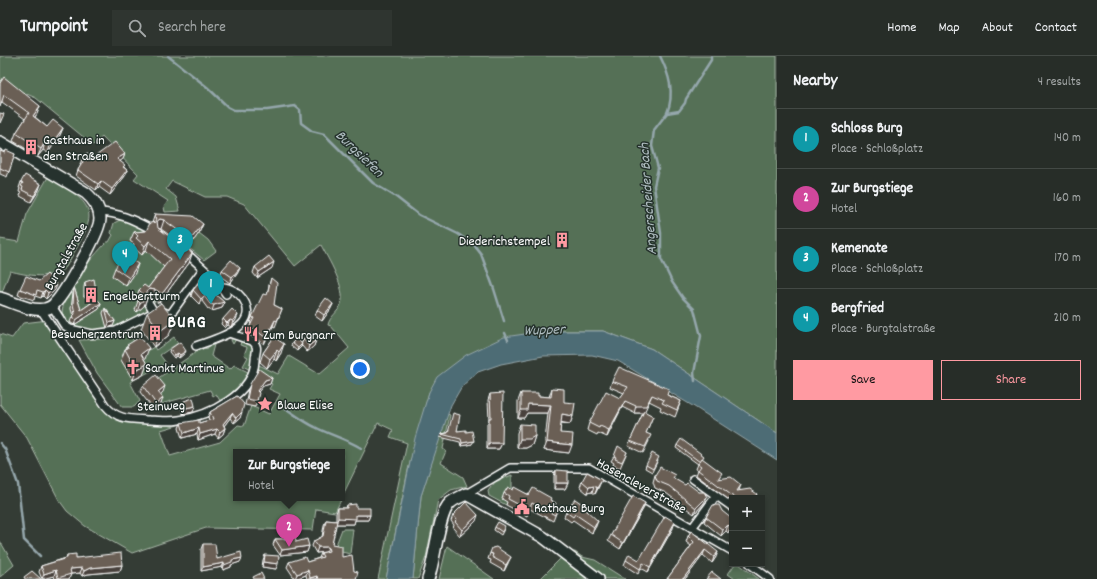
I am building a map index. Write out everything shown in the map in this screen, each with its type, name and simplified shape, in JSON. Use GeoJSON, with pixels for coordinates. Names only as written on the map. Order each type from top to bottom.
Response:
{"type":"FeatureCollection","features":[{"type":"Feature","properties":{"kind":"main road"},"geometry":{"type":"LineString","coordinates":[[0,142],[86,192],[93,200],[99,212]]}},
{"type":"Feature","properties":{"kind":"main road","name":"Burgtalstraße"},"geometry":{"type":"LineString","coordinates":[[41,310],[52,306],[60,297],[93,241],[99,225],[99,212]]}},
{"type":"Feature","properties":{"kind":"main road"},"geometry":{"type":"LineString","coordinates":[[0,298],[41,310]]}},
{"type":"Feature","properties":{"kind":"main road"},"geometry":{"type":"LineString","coordinates":[[428,579],[434,560],[444,512],[452,502],[466,494],[543,537],[598,579]]}},
{"type":"Feature","properties":{"kind":"street"},"geometry":{"type":"LineString","coordinates":[[99,212],[115,213],[128,217],[149,228]]}},
{"type":"Feature","properties":{"kind":"street"},"geometry":{"type":"LineString","coordinates":[[184,251],[222,287],[226,294]]}},
{"type":"Feature","properties":{"kind":"street"},"geometry":{"type":"LineString","coordinates":[[52,306],[64,325],[70,329],[92,334],[116,331],[154,312],[162,312],[170,315],[203,269]]}},
{"type":"Feature","properties":{"kind":"street"},"geometry":{"type":"LineString","coordinates":[[196,346],[229,333],[244,322],[247,309],[244,302],[238,293],[228,287],[222,287]]}},
{"type":"Feature","properties":{"kind":"street"},"geometry":{"type":"LineString","coordinates":[[148,302],[154,312]]}},
{"type":"Feature","properties":{"kind":"street","name":"Steinweg"},"geometry":{"type":"LineString","coordinates":[[41,310],[101,400],[114,416],[124,419],[171,420],[192,417],[223,405],[236,395],[250,378],[255,364],[257,346],[252,341],[229,333]]}},
{"type":"Feature","properties":{"kind":"street","name":"Hasencleverstraße"},"geometry":{"type":"LineString","coordinates":[[466,494],[510,468],[590,468],[729,549]]}},
{"type":"Feature","properties":{"kind":"street","name":"Hasencleverstraße"},"geometry":{"type":"LineString","coordinates":[[693,480],[729,505]]}},
{"type":"Feature","properties":{"kind":"street","name":"Hasencleverstraße"},"geometry":{"type":"LineString","coordinates":[[692,528],[716,496]]}},
{"type":"Feature","properties":{"kind":"street"},"geometry":{"type":"LineString","coordinates":[[754,567],[770,579]]}},
{"type":"Feature","properties":{"kind":"green space"},"geometry":{"type":"Polygon","coordinates":[[[0,56],[777,56],[777,433],[652,349],[603,331],[546,331],[429,392],[408,470],[386,579],[378,579],[407,443],[390,437],[393,430],[378,423],[345,491],[345,449],[233,449],[233,501],[340,501],[335,512],[316,509],[313,530],[206,528],[132,553],[85,526],[67,511],[59,500],[27,438],[0,404],[0,334],[12,338],[23,323],[48,320],[114,416],[177,421],[178,425],[161,430],[170,456],[220,442],[238,425],[244,426],[251,406],[269,414],[280,394],[269,389],[272,384],[256,374],[259,365],[278,374],[289,356],[319,374],[349,348],[331,326],[328,325],[330,319],[341,304],[342,298],[339,282],[321,245],[295,266],[244,204],[227,197],[205,197],[172,181],[166,189],[176,197],[180,211],[165,212],[164,207],[168,201],[134,179],[138,174],[102,137],[93,145],[36,98],[22,92],[5,80],[0,86],[0,56]]]}},
{"type":"Feature","properties":{"kind":"green space"},"geometry":{"type":"Polygon","coordinates":[[[48,177],[79,197],[86,206],[89,215],[88,225],[66,267],[53,274],[39,276],[10,271],[0,298],[0,239],[19,242],[27,214],[48,177]]]}},
{"type":"Feature","properties":{"kind":"green space"},"geometry":{"type":"Polygon","coordinates":[[[122,219],[147,231],[130,244],[142,254],[148,247],[189,263],[159,303],[155,301],[143,314],[127,324],[109,331],[100,332],[88,332],[70,326],[62,312],[68,294],[73,284],[94,256],[107,242],[109,242],[113,235],[111,233],[114,223],[122,219]]]}},
{"type":"Feature","properties":{"kind":"green space"},"geometry":{"type":"Polygon","coordinates":[[[199,233],[208,240],[216,251],[204,260],[188,247],[199,233]]]}},
{"type":"Feature","properties":{"kind":"green space"},"geometry":{"type":"Polygon","coordinates":[[[128,332],[142,354],[154,347],[156,350],[174,337],[178,343],[160,355],[166,363],[130,382],[140,401],[134,407],[122,407],[97,373],[79,340],[105,339],[128,332]]]}},
{"type":"Feature","properties":{"kind":"green space"},"geometry":{"type":"Polygon","coordinates":[[[233,336],[250,343],[253,347],[250,370],[243,366],[248,357],[244,355],[247,347],[240,345],[241,342],[236,339],[233,344],[231,340],[233,336]]]}},
{"type":"Feature","properties":{"kind":"green space"},"geometry":{"type":"Polygon","coordinates":[[[215,341],[211,356],[230,369],[234,365],[250,373],[242,385],[222,404],[216,394],[213,396],[210,390],[161,404],[156,398],[154,381],[199,350],[208,348],[207,345],[215,341]]]}},
{"type":"Feature","properties":{"kind":"green space"},"geometry":{"type":"Polygon","coordinates":[[[447,414],[450,415],[443,449],[446,451],[441,463],[463,477],[467,486],[451,490],[438,500],[426,557],[418,579],[413,579],[421,496],[447,414]]]}},
{"type":"Feature","properties":{"kind":"green space"},"geometry":{"type":"Polygon","coordinates":[[[512,475],[512,494],[506,505],[489,496],[488,491],[495,482],[512,475]]]}},
{"type":"Feature","properties":{"kind":"green space"},"geometry":{"type":"Polygon","coordinates":[[[342,529],[353,529],[350,554],[334,550],[342,529]]]}},
{"type":"Feature","properties":{"kind":"green space"},"geometry":{"type":"Polygon","coordinates":[[[0,541],[14,565],[0,577],[0,541]]]}},
{"type":"Feature","properties":{"kind":"green space"},"geometry":{"type":"Polygon","coordinates":[[[447,546],[494,579],[439,579],[447,546]]]}},
{"type":"Feature","properties":{"kind":"green space"},"geometry":{"type":"Polygon","coordinates":[[[575,552],[582,557],[595,560],[625,579],[540,579],[566,553],[575,552]]]}},
{"type":"Feature","properties":{"kind":"green space"},"geometry":{"type":"Polygon","coordinates":[[[733,567],[743,567],[759,579],[735,579],[728,574],[733,567]]]}},
{"type":"Feature","properties":{"kind":"water"},"geometry":{"type":"Polygon","coordinates":[[[546,331],[603,331],[652,349],[777,433],[777,460],[696,408],[618,361],[592,355],[543,356],[501,364],[478,372],[462,386],[451,405],[421,496],[413,579],[386,579],[415,438],[429,392],[437,377],[466,355],[504,337],[546,331]]]}},
{"type":"Feature","properties":{"kind":"building"},"geometry":{"type":"Polygon","coordinates":[[[4,77],[40,106],[33,116],[47,127],[53,120],[63,128],[50,146],[45,142],[41,149],[16,133],[29,113],[4,95],[0,107],[0,83],[4,77]]]}},
{"type":"Feature","properties":{"kind":"building"},"geometry":{"type":"Polygon","coordinates":[[[0,113],[4,114],[0,123],[0,113]]]}},
{"type":"Feature","properties":{"kind":"building"},"geometry":{"type":"Polygon","coordinates":[[[115,142],[125,154],[117,159],[125,165],[123,167],[127,170],[112,189],[101,181],[98,184],[78,170],[86,153],[93,158],[115,142]]]}},
{"type":"Feature","properties":{"kind":"building"},"geometry":{"type":"Polygon","coordinates":[[[6,150],[15,154],[9,172],[0,168],[0,151],[5,153],[6,150]]]}},
{"type":"Feature","properties":{"kind":"building"},"geometry":{"type":"Polygon","coordinates":[[[25,175],[41,184],[34,196],[22,190],[23,187],[21,186],[23,183],[21,182],[25,175]]]}},
{"type":"Feature","properties":{"kind":"building"},"geometry":{"type":"Polygon","coordinates":[[[155,214],[193,216],[203,224],[191,239],[185,238],[183,234],[164,220],[160,219],[157,221],[158,228],[177,242],[182,242],[192,254],[162,294],[156,290],[149,289],[146,293],[148,297],[140,303],[138,301],[143,294],[139,290],[144,285],[148,288],[170,259],[149,241],[145,246],[136,238],[138,236],[134,232],[146,231],[150,223],[156,222],[155,214]]]}},
{"type":"Feature","properties":{"kind":"building"},"geometry":{"type":"Polygon","coordinates":[[[562,234],[567,236],[564,241],[559,237],[562,234]]]}},
{"type":"Feature","properties":{"kind":"building"},"geometry":{"type":"Polygon","coordinates":[[[124,255],[138,264],[129,278],[115,268],[124,255]]]}},
{"type":"Feature","properties":{"kind":"building"},"geometry":{"type":"Polygon","coordinates":[[[269,256],[274,262],[259,272],[255,267],[269,256]]]}},
{"type":"Feature","properties":{"kind":"building"},"geometry":{"type":"Polygon","coordinates":[[[231,260],[240,268],[232,277],[222,270],[231,260]]]}},
{"type":"Feature","properties":{"kind":"building"},"geometry":{"type":"Polygon","coordinates":[[[208,273],[218,282],[210,290],[224,302],[214,305],[210,304],[204,296],[201,299],[193,290],[208,273]]]}},
{"type":"Feature","properties":{"kind":"building"},"geometry":{"type":"Polygon","coordinates":[[[47,274],[57,285],[48,293],[45,290],[43,292],[37,290],[36,295],[20,289],[26,276],[39,281],[47,274]]]}},
{"type":"Feature","properties":{"kind":"building"},"geometry":{"type":"Polygon","coordinates":[[[271,278],[277,283],[274,305],[282,309],[277,321],[275,320],[266,338],[257,331],[249,328],[254,318],[252,317],[263,294],[267,295],[271,278]]]}},
{"type":"Feature","properties":{"kind":"building"},"geometry":{"type":"Polygon","coordinates":[[[94,279],[96,290],[93,298],[89,290],[86,292],[85,282],[94,279]]]}},
{"type":"Feature","properties":{"kind":"building"},"geometry":{"type":"Polygon","coordinates":[[[74,287],[81,310],[97,299],[101,303],[76,320],[72,317],[75,314],[73,304],[74,287]]]}},
{"type":"Feature","properties":{"kind":"building"},"geometry":{"type":"Polygon","coordinates":[[[326,298],[333,304],[324,315],[317,310],[326,298]]]}},
{"type":"Feature","properties":{"kind":"building"},"geometry":{"type":"Polygon","coordinates":[[[161,303],[176,319],[160,331],[147,313],[161,303]]]}},
{"type":"Feature","properties":{"kind":"building"},"geometry":{"type":"Polygon","coordinates":[[[105,308],[115,321],[109,323],[105,308]]]}},
{"type":"Feature","properties":{"kind":"building"},"geometry":{"type":"Polygon","coordinates":[[[232,309],[238,315],[233,321],[230,320],[227,323],[223,319],[232,309]]]}},
{"type":"Feature","properties":{"kind":"building"},"geometry":{"type":"Polygon","coordinates":[[[311,333],[316,340],[309,346],[303,339],[311,333]]]}},
{"type":"Feature","properties":{"kind":"building"},"geometry":{"type":"Polygon","coordinates":[[[140,337],[149,348],[141,354],[147,364],[136,370],[125,349],[128,348],[127,345],[140,337]]]}},
{"type":"Feature","properties":{"kind":"building"},"geometry":{"type":"Polygon","coordinates":[[[274,337],[284,344],[279,352],[277,350],[270,359],[263,353],[274,337]]]}},
{"type":"Feature","properties":{"kind":"building"},"geometry":{"type":"Polygon","coordinates":[[[297,338],[302,344],[298,348],[292,343],[297,338]]]}},
{"type":"Feature","properties":{"kind":"building"},"geometry":{"type":"Polygon","coordinates":[[[180,342],[186,351],[180,355],[178,353],[175,355],[170,349],[180,342]]]}},
{"type":"Feature","properties":{"kind":"building"},"geometry":{"type":"Polygon","coordinates":[[[619,367],[669,389],[667,395],[681,401],[677,410],[662,403],[664,400],[652,395],[646,406],[636,406],[625,401],[609,430],[600,426],[599,428],[589,423],[606,391],[620,398],[628,387],[612,381],[619,367]]]}},
{"type":"Feature","properties":{"kind":"building"},"geometry":{"type":"Polygon","coordinates":[[[259,369],[272,378],[265,380],[257,391],[259,393],[257,401],[247,399],[250,384],[259,369]]]}},
{"type":"Feature","properties":{"kind":"building"},"geometry":{"type":"Polygon","coordinates":[[[156,375],[165,386],[158,392],[163,398],[156,404],[143,386],[156,375]]]}},
{"type":"Feature","properties":{"kind":"building"},"geometry":{"type":"Polygon","coordinates":[[[552,388],[564,389],[564,402],[575,403],[573,416],[562,414],[560,433],[573,434],[572,445],[547,442],[551,405],[528,404],[527,410],[521,410],[521,393],[538,393],[538,396],[551,397],[552,388]]]}},
{"type":"Feature","properties":{"kind":"building"},"geometry":{"type":"Polygon","coordinates":[[[503,393],[502,443],[489,443],[489,418],[491,418],[490,394],[503,393]]]}},
{"type":"Feature","properties":{"kind":"building"},"geometry":{"type":"Polygon","coordinates":[[[237,396],[244,404],[242,412],[236,418],[232,413],[223,424],[225,428],[220,432],[217,429],[200,434],[199,428],[184,433],[181,423],[199,420],[199,423],[213,419],[210,412],[237,396]]]}},
{"type":"Feature","properties":{"kind":"building"},"geometry":{"type":"Polygon","coordinates":[[[193,398],[195,406],[186,408],[184,401],[193,398]]]}},
{"type":"Feature","properties":{"kind":"building"},"geometry":{"type":"Polygon","coordinates":[[[644,411],[653,416],[646,433],[651,435],[645,447],[630,441],[644,411]]]}},
{"type":"Feature","properties":{"kind":"building"},"geometry":{"type":"Polygon","coordinates":[[[453,413],[460,415],[457,431],[472,431],[474,441],[462,443],[461,439],[441,434],[448,433],[453,413]]]}},
{"type":"Feature","properties":{"kind":"building"},"geometry":{"type":"Polygon","coordinates":[[[520,424],[535,425],[535,436],[530,439],[520,439],[520,424]]]}},
{"type":"Feature","properties":{"kind":"building"},"geometry":{"type":"Polygon","coordinates":[[[681,439],[704,456],[700,462],[677,445],[681,439]]]}},
{"type":"Feature","properties":{"kind":"building"},"geometry":{"type":"Polygon","coordinates":[[[618,446],[627,452],[622,462],[615,459],[616,457],[614,456],[618,446]]]}},
{"type":"Feature","properties":{"kind":"building"},"geometry":{"type":"Polygon","coordinates":[[[652,453],[659,457],[653,469],[646,465],[652,453]]]}},
{"type":"Feature","properties":{"kind":"building"},"geometry":{"type":"Polygon","coordinates":[[[702,458],[722,473],[718,479],[731,477],[741,485],[737,491],[750,489],[757,494],[731,495],[698,470],[701,466],[698,464],[702,458]]]}},
{"type":"Feature","properties":{"kind":"building"},"geometry":{"type":"Polygon","coordinates":[[[660,467],[675,475],[673,478],[685,485],[687,483],[699,492],[704,492],[707,497],[696,508],[669,486],[657,481],[655,475],[660,467]]]}},
{"type":"Feature","properties":{"kind":"building"},"geometry":{"type":"Polygon","coordinates":[[[556,470],[568,471],[568,483],[556,483],[556,470]]]}},
{"type":"Feature","properties":{"kind":"building"},"geometry":{"type":"Polygon","coordinates":[[[587,472],[602,480],[597,488],[594,486],[589,487],[582,481],[587,472]]]}},
{"type":"Feature","properties":{"kind":"building"},"geometry":{"type":"Polygon","coordinates":[[[508,487],[513,490],[514,487],[529,495],[533,488],[551,498],[550,500],[556,503],[555,506],[558,508],[555,515],[532,503],[529,510],[508,499],[509,496],[504,493],[508,487]]]}},
{"type":"Feature","properties":{"kind":"building"},"geometry":{"type":"Polygon","coordinates":[[[633,496],[645,503],[623,543],[611,535],[633,496]]]}},
{"type":"Feature","properties":{"kind":"building"},"geometry":{"type":"Polygon","coordinates":[[[575,499],[588,508],[586,510],[598,521],[594,527],[575,514],[573,517],[566,512],[575,499]]]}},
{"type":"Feature","properties":{"kind":"building"},"geometry":{"type":"Polygon","coordinates":[[[466,502],[478,515],[462,530],[455,522],[457,520],[453,515],[466,502]]]}},
{"type":"Feature","properties":{"kind":"building"},"geometry":{"type":"Polygon","coordinates":[[[356,504],[356,508],[370,508],[370,515],[356,515],[356,519],[338,518],[338,508],[347,508],[347,505],[356,504]]]}},
{"type":"Feature","properties":{"kind":"building"},"geometry":{"type":"Polygon","coordinates":[[[713,505],[719,505],[722,511],[729,517],[729,526],[728,525],[723,530],[706,517],[713,505]]]}},
{"type":"Feature","properties":{"kind":"building"},"geometry":{"type":"Polygon","coordinates":[[[665,516],[675,522],[650,567],[643,563],[640,569],[626,560],[629,554],[639,560],[665,516]]]}},
{"type":"Feature","properties":{"kind":"building"},"geometry":{"type":"Polygon","coordinates":[[[326,520],[337,521],[332,544],[342,546],[342,557],[352,555],[354,571],[358,572],[356,579],[318,579],[317,576],[310,578],[308,570],[297,574],[289,562],[305,557],[307,562],[323,557],[321,553],[329,551],[328,547],[318,547],[314,541],[323,536],[326,520]]]}},
{"type":"Feature","properties":{"kind":"building"},"geometry":{"type":"Polygon","coordinates":[[[498,522],[505,526],[502,532],[495,527],[498,522]]]}},
{"type":"Feature","properties":{"kind":"building"},"geometry":{"type":"Polygon","coordinates":[[[691,531],[718,552],[714,557],[705,550],[683,579],[667,579],[694,542],[688,536],[691,531]]]}},
{"type":"Feature","properties":{"kind":"building"},"geometry":{"type":"Polygon","coordinates":[[[295,535],[296,542],[307,539],[309,546],[282,550],[275,539],[286,539],[285,536],[295,535]]]}},
{"type":"Feature","properties":{"kind":"building"},"geometry":{"type":"Polygon","coordinates":[[[203,544],[215,544],[217,559],[241,552],[242,558],[232,560],[232,562],[224,565],[224,563],[203,567],[203,544]]]}},
{"type":"Feature","properties":{"kind":"building"},"geometry":{"type":"Polygon","coordinates":[[[496,547],[511,557],[506,565],[492,557],[493,554],[490,553],[492,548],[496,547]]]}},
{"type":"Feature","properties":{"kind":"building"},"geometry":{"type":"Polygon","coordinates":[[[121,553],[122,565],[90,568],[84,571],[82,568],[70,569],[71,574],[58,578],[56,570],[44,574],[41,566],[67,558],[67,555],[76,554],[76,558],[121,553]]]}},
{"type":"Feature","properties":{"kind":"building"},"geometry":{"type":"Polygon","coordinates":[[[265,555],[279,556],[278,564],[264,562],[265,555]]]}},
{"type":"Feature","properties":{"kind":"building"},"geometry":{"type":"Polygon","coordinates":[[[32,571],[41,579],[25,579],[24,577],[32,571]]]}},
{"type":"Feature","properties":{"kind":"building"},"geometry":{"type":"Polygon","coordinates":[[[712,572],[721,579],[706,579],[712,572]]]}},
{"type":"Feature","properties":{"kind":"building"},"geometry":{"type":"Polygon","coordinates":[[[261,573],[264,579],[254,579],[253,577],[261,573]]]}},
{"type":"Feature","properties":{"kind":"waterway","name":"Burgsiefen"},"geometry":{"type":"LineString","coordinates":[[168,56],[207,87],[228,107],[234,110],[267,110],[295,106],[300,110],[301,123],[312,131],[324,134],[373,183],[396,197],[419,215],[458,234],[474,245],[481,254],[504,321]]}},
{"type":"Feature","properties":{"kind":"waterway"},"geometry":{"type":"LineString","coordinates":[[660,56],[666,70],[671,91],[671,98],[667,113]]}},
{"type":"Feature","properties":{"kind":"waterway","name":"Angerscheider Bach"},"geometry":{"type":"LineString","coordinates":[[695,381],[694,373],[701,336],[694,309],[683,298],[672,282],[661,259],[661,233],[654,186],[658,168],[652,146],[654,130],[667,113],[679,111],[711,60],[711,56]]}},
{"type":"Feature","properties":{"kind":"waterway","name":"Burgsiefen"},"geometry":{"type":"LineString","coordinates":[[505,333],[508,340]]}},
{"type":"Feature","properties":{"kind":"waterway"},"geometry":{"type":"LineString","coordinates":[[278,404],[310,425],[361,448]]}},
{"type":"Feature","properties":{"kind":"waterway"},"geometry":{"type":"LineString","coordinates":[[0,443],[5,449],[18,484],[24,540],[40,556]]}},
{"type":"Feature","properties":{"kind":"place","name":"Gasthaus in den Straßen"},"geometry":{"type":"Point","coordinates":[31,147]}},
{"type":"Feature","properties":{"kind":"place","name":"Diederichstempel"},"geometry":{"type":"Point","coordinates":[562,240]}},
{"type":"Feature","properties":{"kind":"place","name":"Kemenate"},"geometry":{"type":"Point","coordinates":[180,260]}},
{"type":"Feature","properties":{"kind":"place","name":"Bergfried"},"geometry":{"type":"Point","coordinates":[125,274]}},
{"type":"Feature","properties":{"kind":"place","name":"Engelbertturm"},"geometry":{"type":"Point","coordinates":[91,295]}},
{"type":"Feature","properties":{"kind":"place","name":"Schloss Burg"},"geometry":{"type":"Point","coordinates":[211,304]}},
{"type":"Feature","properties":{"kind":"place","name":"Besucherzentrum"},"geometry":{"type":"Point","coordinates":[155,333]}},
{"type":"Feature","properties":{"kind":"place","name":"Zum Burgnarr"},"geometry":{"type":"Point","coordinates":[251,334]}},
{"type":"Feature","properties":{"kind":"place","name":"Sankt Martinus"},"geometry":{"type":"Point","coordinates":[133,367]}},
{"type":"Feature","properties":{"kind":"place","name":"Blaue Elise"},"geometry":{"type":"Point","coordinates":[265,404]}},
{"type":"Feature","properties":{"kind":"place","name":"Rathaus Burg"},"geometry":{"type":"Point","coordinates":[522,507]}},
{"type":"Feature","properties":{"kind":"place","name":"Zur Burgstiege"},"geometry":{"type":"Point","coordinates":[289,547]}},
{"type":"Feature","properties":{"kind":"district","name":"BURG"},"geometry":{"type":"Point","coordinates":[187,321]}},
{"type":"Feature","properties":{"kind":"water label","name":"Wupper"},"geometry":{"type":"Point","coordinates":[544,329]}}]}
